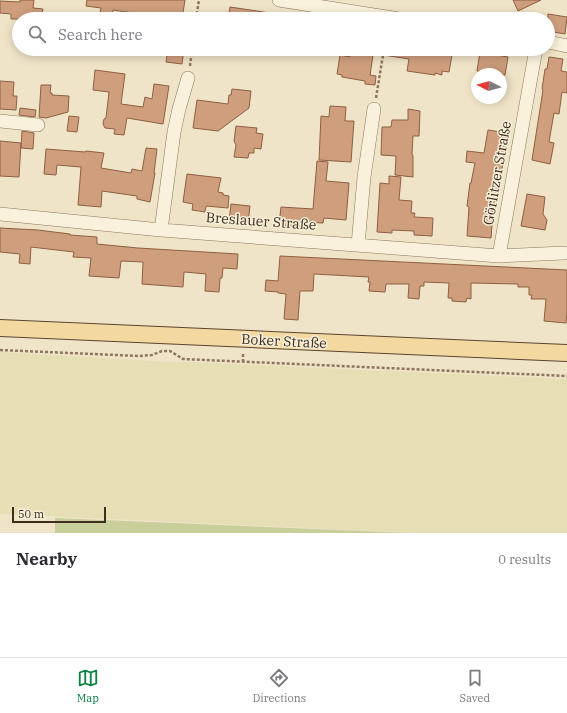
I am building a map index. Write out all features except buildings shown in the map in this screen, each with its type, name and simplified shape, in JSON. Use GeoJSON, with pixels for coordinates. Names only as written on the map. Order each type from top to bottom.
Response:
{"type":"FeatureCollection","features":[{"type":"Feature","properties":{"kind":"main road","name":"Boker Straße"},"geometry":{"type":"LineString","coordinates":[[0,328],[567,353]]}},
{"type":"Feature","properties":{"kind":"street"},"geometry":{"type":"LineString","coordinates":[[279,0],[329,4],[366,12]]}},
{"type":"Feature","properties":{"kind":"street"},"geometry":{"type":"LineString","coordinates":[[555,43],[567,46]]}},
{"type":"Feature","properties":{"kind":"street","name":"Görlitzer Straße"},"geometry":{"type":"LineString","coordinates":[[499,256],[535,56]]}},
{"type":"Feature","properties":{"kind":"street"},"geometry":{"type":"LineString","coordinates":[[162,230],[174,132],[188,78]]}},
{"type":"Feature","properties":{"kind":"street"},"geometry":{"type":"LineString","coordinates":[[358,245],[364,177],[374,108]]}},
{"type":"Feature","properties":{"kind":"street"},"geometry":{"type":"LineString","coordinates":[[0,121],[38,125]]}},
{"type":"Feature","properties":{"kind":"street","name":"Breslauer Straße"},"geometry":{"type":"LineString","coordinates":[[0,214],[162,230],[499,256],[564,253]]}},
{"type":"Feature","properties":{"kind":"path"},"geometry":{"type":"LineString","coordinates":[[197,12],[199,0]]}},
{"type":"Feature","properties":{"kind":"path"},"geometry":{"type":"LineString","coordinates":[[188,78],[191,56]]}},
{"type":"Feature","properties":{"kind":"path"},"geometry":{"type":"LineString","coordinates":[[374,108],[383,56]]}},
{"type":"Feature","properties":{"kind":"path"},"geometry":{"type":"LineString","coordinates":[[0,350],[139,356],[152,355],[162,351],[170,351],[183,359],[567,376]]}},
{"type":"Feature","properties":{"kind":"shaded area"},"geometry":{"type":"Polygon","coordinates":[[[0,352],[170,362],[567,379],[567,533],[420,533],[0,514],[0,352]]]}},
{"type":"Feature","properties":{"kind":"green space"},"geometry":{"type":"Polygon","coordinates":[[[55,518],[410,533],[55,533],[55,518]]]}}]}
